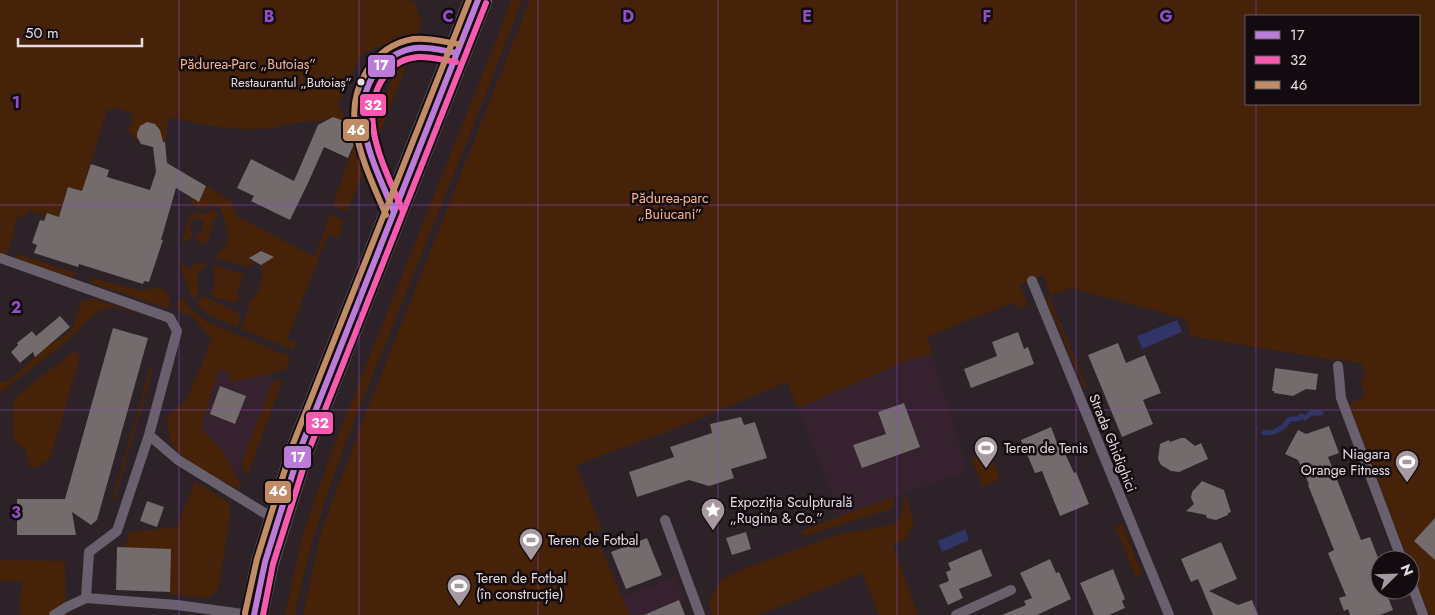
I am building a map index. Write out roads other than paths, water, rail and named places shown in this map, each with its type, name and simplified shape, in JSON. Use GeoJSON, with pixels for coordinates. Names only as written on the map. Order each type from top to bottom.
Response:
{"type":"FeatureCollection","features":[{"type":"Feature","properties":{"kind":"main road"},"geometry":{"type":"LineString","coordinates":[[254,615],[265,562],[301,447],[478,0]]}},
{"type":"Feature","properties":{"kind":"lane"},"geometry":{"type":"LineString","coordinates":[[394,212],[368,141],[363,114],[366,91],[373,76],[382,65],[391,56],[402,51],[427,48],[456,53]]}},
{"type":"Feature","properties":{"kind":"lane"},"geometry":{"type":"LineString","coordinates":[[0,258],[170,318],[177,332],[149,435],[117,531],[89,552],[86,598]]}},
{"type":"Feature","properties":{"kind":"lane","name":"Strada Ghidighici"},"geometry":{"type":"LineString","coordinates":[[1032,281],[1169,615]]}},
{"type":"Feature","properties":{"kind":"lane"},"geometry":{"type":"LineString","coordinates":[[1338,366],[1341,398],[1398,550]]}},
{"type":"Feature","properties":{"kind":"lane"},"geometry":{"type":"LineString","coordinates":[[149,435],[178,460],[277,520]]}},
{"type":"Feature","properties":{"kind":"lane"},"geometry":{"type":"LineString","coordinates":[[665,520],[700,615]]}},
{"type":"Feature","properties":{"kind":"lane"},"geometry":{"type":"LineString","coordinates":[[956,615],[1011,590]]}},
{"type":"Feature","properties":{"kind":"lane"},"geometry":{"type":"LineString","coordinates":[[54,615],[86,598],[177,605],[250,615]]}},
{"type":"Feature","properties":{"kind":"lane"},"geometry":{"type":"LineString","coordinates":[[1417,600],[1423,615]]}},
{"type":"Feature","properties":{"kind":"water"},"geometry":{"type":"Polygon","coordinates":[[[1177,320],[1182,332],[1142,349],[1137,336],[1177,320]]]}},
{"type":"Feature","properties":{"kind":"water"},"geometry":{"type":"Polygon","coordinates":[[[965,529],[969,540],[942,552],[938,541],[965,529]]]}},
{"type":"Feature","properties":{"kind":"waterway"},"geometry":{"type":"LineString","coordinates":[[1264,433],[1274,432],[1283,427],[1290,419],[1297,419],[1302,416],[1305,418],[1311,413],[1321,413]]}},
{"type":"Feature","properties":{"kind":"place","name":"Restaurantul „Butoiaș”"},"geometry":{"type":"Point","coordinates":[361,82]}},
{"type":"Feature","properties":{"kind":"place","name":"Teren de Tenis"},"geometry":{"type":"Point","coordinates":[986,469]}},
{"type":"Feature","properties":{"kind":"place","name":"Niagara Orange Fitness"},"geometry":{"type":"Point","coordinates":[1407,483]}},
{"type":"Feature","properties":{"kind":"place","name":"Expoziția Sculpturală „Rugina & Co.”"},"geometry":{"type":"Point","coordinates":[713,531]}},
{"type":"Feature","properties":{"kind":"place","name":"Teren de Fotbal"},"geometry":{"type":"Point","coordinates":[531,561]}},
{"type":"Feature","properties":{"kind":"place","name":"Teren de Fotbal (în construcție)"},"geometry":{"type":"Point","coordinates":[459,607]}},
{"type":"Feature","properties":{"kind":"park label","name":"Pădurea-Parc „Butoiaș”"},"geometry":{"type":"Point","coordinates":[248,64]}},
{"type":"Feature","properties":{"kind":"park label","name":"Pădurea-parc „Buiucani”"},"geometry":{"type":"Point","coordinates":[670,206]}}]}
